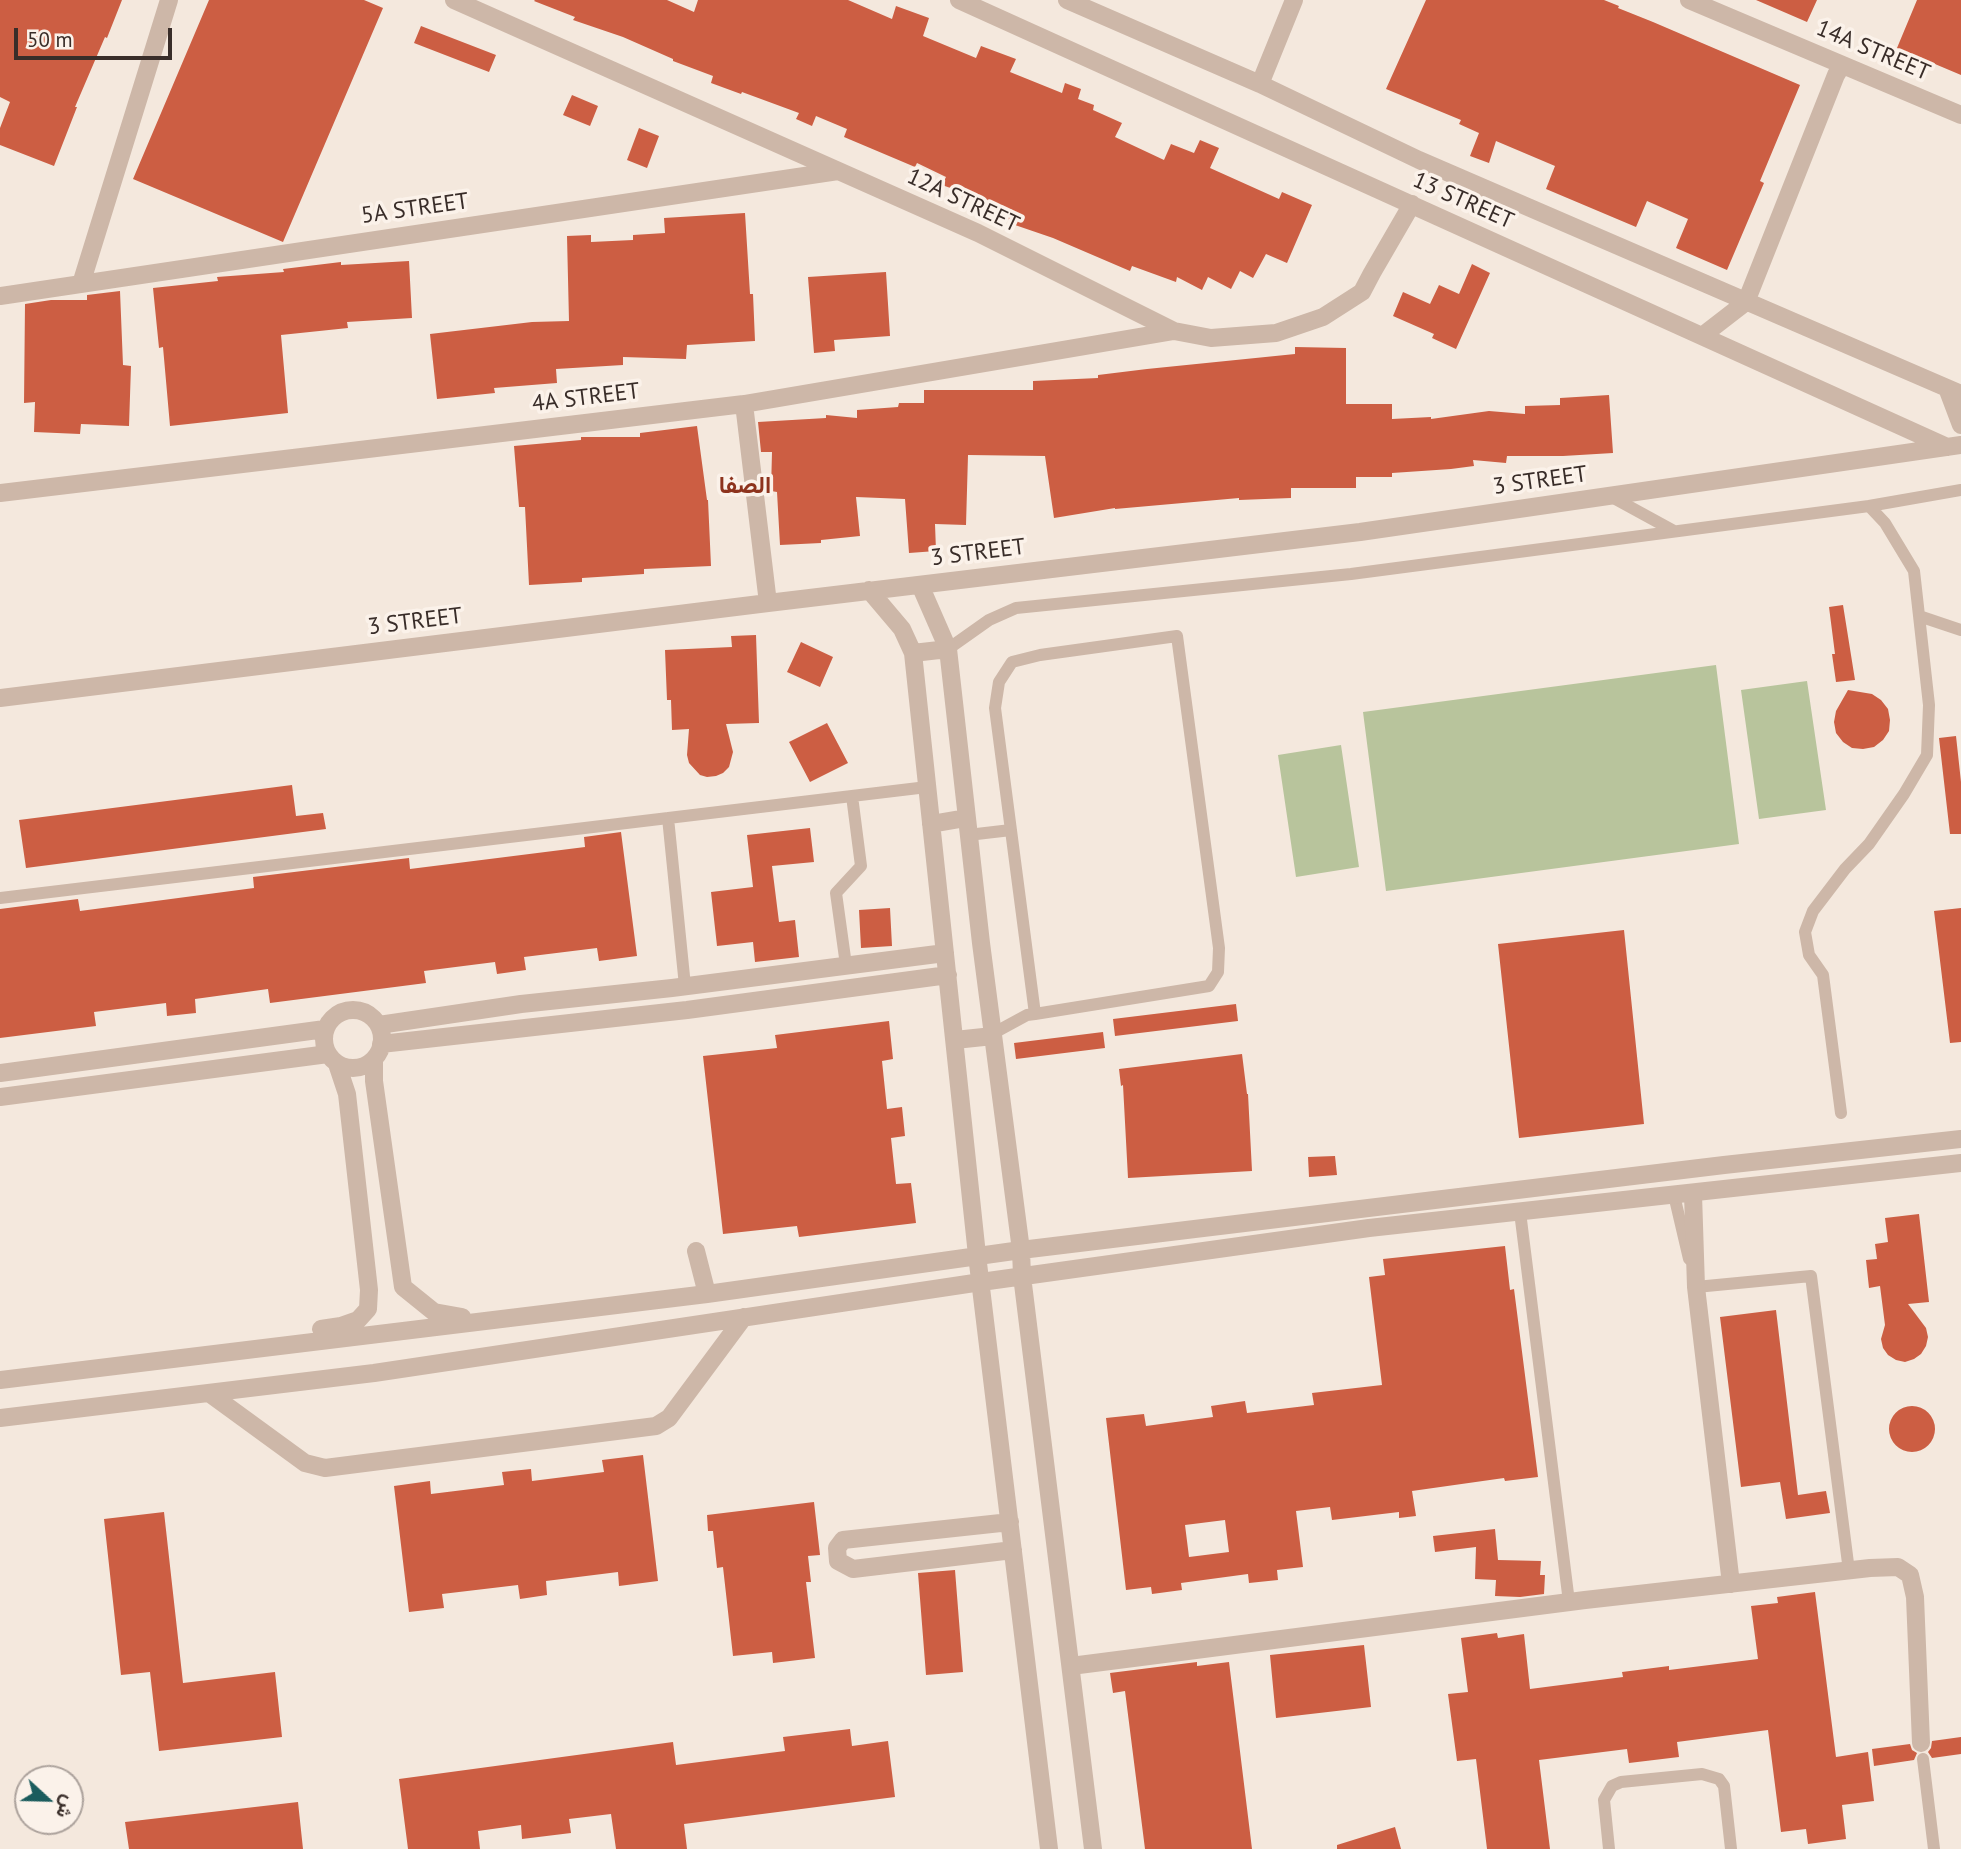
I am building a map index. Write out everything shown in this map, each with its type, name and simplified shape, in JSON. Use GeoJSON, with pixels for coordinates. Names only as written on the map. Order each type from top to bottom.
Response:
{"type":"FeatureCollection","features":[{"type":"Feature","properties":{"kind":"street"},"geometry":{"type":"LineString","coordinates":[[81,284],[169,0]]}},
{"type":"Feature","properties":{"kind":"street","name":"12A STREET"},"geometry":{"type":"LineString","coordinates":[[454,0],[978,233],[1174,331],[1211,338],[1276,333],[1323,317],[1362,292],[1412,204]]}},
{"type":"Feature","properties":{"kind":"street","name":"13 STREET"},"geometry":{"type":"LineString","coordinates":[[959,0],[1702,336],[1954,446]]}},
{"type":"Feature","properties":{"kind":"street","name":"13 STREET"},"geometry":{"type":"LineString","coordinates":[[1067,0],[1260,84],[1419,160],[1954,391]]}},
{"type":"Feature","properties":{"kind":"street"},"geometry":{"type":"LineString","coordinates":[[1260,84],[1294,0]]}},
{"type":"Feature","properties":{"kind":"street","name":"14A STREET"},"geometry":{"type":"LineString","coordinates":[[1689,0],[1961,115]]}},
{"type":"Feature","properties":{"kind":"street"},"geometry":{"type":"LineString","coordinates":[[1702,336],[1746,302],[1842,65]]}},
{"type":"Feature","properties":{"kind":"street","name":"5A STREET"},"geometry":{"type":"LineString","coordinates":[[0,296],[838,171]]}},
{"type":"Feature","properties":{"kind":"street","name":"4A STREET"},"geometry":{"type":"LineString","coordinates":[[0,494],[744,404],[1174,331]]}},
{"type":"Feature","properties":{"kind":"street"},"geometry":{"type":"LineString","coordinates":[[1954,391],[1961,425]]}},
{"type":"Feature","properties":{"kind":"street"},"geometry":{"type":"LineString","coordinates":[[744,404],[768,603]]}},
{"type":"Feature","properties":{"kind":"street","name":"3 STREET"},"geometry":{"type":"LineString","coordinates":[[0,698],[1360,532],[1954,446]]}},
{"type":"Feature","properties":{"kind":"street"},"geometry":{"type":"LineString","coordinates":[[920,585],[948,649],[967,827],[1093,1849]]}},
{"type":"Feature","properties":{"kind":"street"},"geometry":{"type":"LineString","coordinates":[[869,590],[902,629],[913,653],[977,1255],[1049,1849]]}},
{"type":"Feature","properties":{"kind":"street"},"geometry":{"type":"LineString","coordinates":[[913,653],[948,649]]}},
{"type":"Feature","properties":{"kind":"street"},"geometry":{"type":"LineString","coordinates":[[931,824],[967,827]]}},
{"type":"Feature","properties":{"kind":"street"},"geometry":{"type":"LineString","coordinates":[[379,1024],[521,1004],[945,953]]}},
{"type":"Feature","properties":{"kind":"street"},"geometry":{"type":"LineString","coordinates":[[0,1097],[333,1059],[350,1068],[363,1067],[378,1052],[948,975]]}},
{"type":"Feature","properties":{"kind":"street"},"geometry":{"type":"LineString","coordinates":[[285,1345],[310,1330],[358,1321],[368,1309],[369,1290],[347,1094],[324,1042],[326,1029],[332,1018],[344,1011],[357,1009],[369,1014],[379,1024],[382,1035],[374,1081],[403,1287],[434,1312],[482,1321]]}},
{"type":"Feature","properties":{"kind":"street"},"geometry":{"type":"LineString","coordinates":[[0,1073],[326,1029]]}},
{"type":"Feature","properties":{"kind":"street"},"geometry":{"type":"LineString","coordinates":[[954,1040],[993,1035]]}},
{"type":"Feature","properties":{"kind":"street"},"geometry":{"type":"LineString","coordinates":[[0,1380],[706,1294],[977,1255],[1961,1139]]}},
{"type":"Feature","properties":{"kind":"street"},"geometry":{"type":"LineString","coordinates":[[0,1419],[374,1373],[1022,1276],[1369,1228],[1961,1163]]}},
{"type":"Feature","properties":{"kind":"street"},"geometry":{"type":"LineString","coordinates":[[1673,1171],[1674,1195]]}},
{"type":"Feature","properties":{"kind":"street"},"geometry":{"type":"LineString","coordinates":[[1693,1194],[1696,1287]]}},
{"type":"Feature","properties":{"kind":"street"},"geometry":{"type":"LineString","coordinates":[[1365,1208],[1369,1228]]}},
{"type":"Feature","properties":{"kind":"street"},"geometry":{"type":"LineString","coordinates":[[696,1251],[706,1294]]}},
{"type":"Feature","properties":{"kind":"street"},"geometry":{"type":"LineString","coordinates":[[1699,1314],[1730,1577]]}},
{"type":"Feature","properties":{"kind":"street"},"geometry":{"type":"LineString","coordinates":[[209,1393],[304,1463],[325,1468],[656,1426],[669,1418],[744,1317]]}},
{"type":"Feature","properties":{"kind":"street"},"geometry":{"type":"LineString","coordinates":[[1010,1522],[843,1540],[837,1548],[838,1561],[853,1569],[1013,1550]]}},
{"type":"Feature","properties":{"kind":"street"},"geometry":{"type":"LineString","coordinates":[[1071,1666],[1569,1602],[1730,1577],[1898,1567],[1910,1575],[1915,1597],[1922,1751]]}},
{"type":"Feature","properties":{"kind":"lane"},"geometry":{"type":"LineString","coordinates":[[948,649],[989,620],[1016,608],[1351,574],[1869,506],[1961,490]]}},
{"type":"Feature","properties":{"kind":"lane"},"geometry":{"type":"LineString","coordinates":[[1610,496],[1674,531]]}},
{"type":"Feature","properties":{"kind":"lane"},"geometry":{"type":"LineString","coordinates":[[1841,1114],[1823,975],[1809,955],[1805,932],[1813,912],[1869,844],[1927,755],[1929,705],[1914,571],[1885,523],[1869,506]]}},
{"type":"Feature","properties":{"kind":"lane"},"geometry":{"type":"LineString","coordinates":[[1919,616],[1961,629]]}},
{"type":"Feature","properties":{"kind":"lane"},"geometry":{"type":"LineString","coordinates":[[993,1035],[1027,1015],[1035,1014],[1209,986],[1218,972],[1219,948],[1177,636],[1040,655],[1012,662],[999,682],[995,708],[1035,1014]]}},
{"type":"Feature","properties":{"kind":"lane"},"geometry":{"type":"LineString","coordinates":[[0,898],[927,786]]}},
{"type":"Feature","properties":{"kind":"lane"},"geometry":{"type":"LineString","coordinates":[[846,965],[836,893],[861,866],[852,796]]}},
{"type":"Feature","properties":{"kind":"lane"},"geometry":{"type":"LineString","coordinates":[[668,818],[685,986]]}},
{"type":"Feature","properties":{"kind":"lane"},"geometry":{"type":"LineString","coordinates":[[967,827],[1011,830]]}},
{"type":"Feature","properties":{"kind":"lane"},"geometry":{"type":"LineString","coordinates":[[1674,1195],[1696,1287],[1699,1314]]}},
{"type":"Feature","properties":{"kind":"lane"},"geometry":{"type":"LineString","coordinates":[[1520,1212],[1569,1602]]}},
{"type":"Feature","properties":{"kind":"lane"},"geometry":{"type":"LineString","coordinates":[[1696,1287],[1811,1276],[1849,1571]]}},
{"type":"Feature","properties":{"kind":"lane"},"geometry":{"type":"LineString","coordinates":[[1922,1751],[1934,1849]]}},
{"type":"Feature","properties":{"kind":"lane"},"geometry":{"type":"LineString","coordinates":[[1609,1849],[1604,1800],[1612,1786],[1621,1782],[1702,1774],[1719,1779],[1724,1786],[1731,1849]]}},
{"type":"Feature","properties":{"kind":"green space"},"geometry":{"type":"Polygon","coordinates":[[[1716,665],[1739,844],[1386,891],[1363,712],[1716,665]]]}},
{"type":"Feature","properties":{"kind":"green space"},"geometry":{"type":"Polygon","coordinates":[[[1807,681],[1826,810],[1759,819],[1741,690],[1807,681]]]}},
{"type":"Feature","properties":{"kind":"green space"},"geometry":{"type":"Polygon","coordinates":[[[1341,745],[1359,867],[1296,877],[1278,755],[1341,745]]]}},
{"type":"Feature","properties":{"kind":"building"},"geometry":{"type":"Polygon","coordinates":[[[0,0],[122,0],[75,107],[54,166],[0,145],[0,128],[10,102],[0,97],[0,0]]]}},
{"type":"Feature","properties":{"kind":"building"},"geometry":{"type":"Polygon","coordinates":[[[209,0],[364,0],[383,8],[283,242],[133,179],[209,0]]]}},
{"type":"Feature","properties":{"kind":"building"},"geometry":{"type":"Polygon","coordinates":[[[535,0],[667,0],[694,12],[698,0],[848,0],[892,19],[896,6],[929,18],[923,36],[976,58],[981,46],[1016,59],[1010,72],[1062,93],[1065,83],[1081,89],[1078,99],[1094,105],[1093,110],[1122,123],[1115,137],[1164,160],[1171,144],[1194,153],[1200,140],[1219,148],[1210,168],[1279,199],[1282,192],[1312,205],[1287,263],[1266,254],[1253,278],[1240,271],[1231,289],[1208,277],[1202,290],[1177,277],[1176,282],[1132,266],[1130,271],[1015,225],[1016,222],[984,210],[987,201],[942,185],[946,177],[917,163],[915,167],[844,137],[847,129],[816,116],[812,126],[796,119],[799,113],[711,83],[713,76],[673,61],[623,37],[573,20],[575,17],[535,0]]]}},
{"type":"Feature","properties":{"kind":"building"},"geometry":{"type":"Polygon","coordinates":[[[1426,0],[1604,0],[1800,85],[1760,181],[1764,183],[1727,270],[1676,248],[1688,219],[1647,201],[1636,227],[1546,189],[1555,166],[1496,141],[1489,163],[1470,156],[1479,133],[1459,124],[1461,120],[1386,89],[1426,0]]]}},
{"type":"Feature","properties":{"kind":"building"},"geometry":{"type":"Polygon","coordinates":[[[1756,0],[1817,0],[1807,22],[1756,0]]]}},
{"type":"Feature","properties":{"kind":"building"},"geometry":{"type":"Polygon","coordinates":[[[1917,0],[1961,0],[1961,75],[1897,48],[1917,0]]]}},
{"type":"Feature","properties":{"kind":"building"},"geometry":{"type":"Polygon","coordinates":[[[421,26],[496,55],[489,72],[414,43],[421,26]]]}},
{"type":"Feature","properties":{"kind":"building"},"geometry":{"type":"Polygon","coordinates":[[[572,95],[598,106],[590,126],[563,115],[572,95]]]}},
{"type":"Feature","properties":{"kind":"building"},"geometry":{"type":"Polygon","coordinates":[[[639,128],[659,136],[647,168],[627,160],[639,128]]]}},
{"type":"Feature","properties":{"kind":"building"},"geometry":{"type":"Polygon","coordinates":[[[745,213],[755,341],[687,345],[686,359],[623,357],[623,365],[556,369],[557,383],[494,388],[495,393],[437,399],[430,334],[532,322],[569,321],[567,236],[591,235],[591,242],[633,240],[633,235],[665,233],[664,218],[745,213]]]}},
{"type":"Feature","properties":{"kind":"building"},"geometry":{"type":"Polygon","coordinates":[[[409,261],[412,318],[347,322],[348,328],[281,335],[288,413],[170,426],[163,347],[159,348],[153,288],[218,281],[217,277],[284,272],[283,269],[341,262],[341,265],[409,261]]]}},
{"type":"Feature","properties":{"kind":"building"},"geometry":{"type":"Polygon","coordinates":[[[1472,264],[1490,273],[1456,349],[1432,338],[1434,334],[1393,316],[1403,292],[1430,304],[1439,285],[1459,294],[1472,264]]]}},
{"type":"Feature","properties":{"kind":"building"},"geometry":{"type":"Polygon","coordinates":[[[886,272],[890,336],[834,340],[835,351],[814,353],[808,277],[886,272]]]}},
{"type":"Feature","properties":{"kind":"building"},"geometry":{"type":"Polygon","coordinates":[[[120,291],[123,365],[131,366],[129,426],[81,424],[80,434],[34,432],[35,402],[24,403],[25,304],[51,300],[87,300],[87,295],[120,291]]]}},
{"type":"Feature","properties":{"kind":"building"},"geometry":{"type":"Polygon","coordinates":[[[1295,347],[1346,348],[1346,404],[1392,404],[1392,419],[1431,419],[1489,411],[1525,414],[1525,406],[1560,405],[1560,398],[1609,395],[1613,453],[1507,456],[1506,463],[1473,460],[1474,466],[1392,473],[1392,477],[1356,477],[1356,488],[1291,488],[1291,498],[1239,498],[1115,508],[1054,518],[1045,456],[968,455],[966,525],[935,524],[936,551],[909,553],[905,499],[856,497],[860,536],[821,540],[821,543],[780,545],[777,492],[771,491],[772,452],[761,452],[758,422],[826,418],[826,415],[857,418],[857,410],[898,407],[899,403],[924,403],[924,390],[1033,390],[1033,381],[1098,378],[1098,375],[1147,369],[1295,354],[1295,347]]]}},
{"type":"Feature","properties":{"kind":"building"},"geometry":{"type":"Polygon","coordinates":[[[697,426],[708,500],[711,566],[644,569],[644,574],[529,585],[525,507],[519,507],[514,446],[581,440],[581,437],[640,437],[640,433],[697,426]]]}},
{"type":"Feature","properties":{"kind":"building"},"geometry":{"type":"Polygon","coordinates":[[[1843,605],[1855,680],[1836,682],[1829,607],[1843,605]]]}},
{"type":"Feature","properties":{"kind":"building"},"geometry":{"type":"Polygon","coordinates":[[[756,635],[759,723],[726,724],[733,752],[729,767],[716,776],[700,775],[689,763],[687,755],[689,729],[672,730],[671,700],[667,700],[665,650],[732,647],[731,636],[756,635]]]}},
{"type":"Feature","properties":{"kind":"building"},"geometry":{"type":"Polygon","coordinates":[[[801,642],[833,657],[820,687],[787,672],[801,642]]]}},
{"type":"Feature","properties":{"kind":"building"},"geometry":{"type":"Polygon","coordinates":[[[1848,690],[1872,694],[1888,709],[1889,731],[1874,747],[1852,748],[1836,733],[1836,711],[1848,690]]]}},
{"type":"Feature","properties":{"kind":"building"},"geometry":{"type":"Polygon","coordinates":[[[827,723],[848,763],[810,782],[789,742],[827,723]]]}},
{"type":"Feature","properties":{"kind":"building"},"geometry":{"type":"Polygon","coordinates":[[[1956,736],[1961,782],[1961,834],[1950,834],[1939,738],[1956,736]]]}},
{"type":"Feature","properties":{"kind":"building"},"geometry":{"type":"Polygon","coordinates":[[[292,785],[296,816],[323,813],[326,829],[26,868],[19,820],[292,785]]]}},
{"type":"Feature","properties":{"kind":"building"},"geometry":{"type":"Polygon","coordinates":[[[810,828],[814,862],[772,866],[779,922],[795,920],[799,957],[755,962],[753,942],[717,946],[711,892],[753,887],[747,835],[810,828]]]}},
{"type":"Feature","properties":{"kind":"building"},"geometry":{"type":"Polygon","coordinates":[[[621,832],[637,956],[599,961],[597,948],[524,957],[526,970],[497,974],[495,962],[424,971],[426,983],[270,1003],[268,989],[195,999],[196,1013],[167,1016],[166,1003],[94,1012],[96,1026],[0,1038],[0,909],[78,899],[80,911],[254,888],[253,877],[409,858],[410,869],[585,847],[584,837],[621,832]]]}},
{"type":"Feature","properties":{"kind":"building"},"geometry":{"type":"Polygon","coordinates":[[[890,908],[892,946],[861,948],[859,910],[890,908]]]}},
{"type":"Feature","properties":{"kind":"building"},"geometry":{"type":"Polygon","coordinates":[[[1961,908],[1961,1042],[1950,1043],[1934,911],[1961,908]]]}},
{"type":"Feature","properties":{"kind":"building"},"geometry":{"type":"Polygon","coordinates":[[[1624,930],[1644,1124],[1519,1138],[1498,944],[1624,930]]]}},
{"type":"Feature","properties":{"kind":"building"},"geometry":{"type":"Polygon","coordinates":[[[1236,1004],[1238,1021],[1115,1036],[1113,1019],[1236,1004]]]}},
{"type":"Feature","properties":{"kind":"building"},"geometry":{"type":"Polygon","coordinates":[[[889,1021],[893,1059],[882,1061],[887,1109],[902,1107],[905,1136],[891,1138],[896,1184],[911,1183],[916,1223],[799,1237],[797,1226],[723,1234],[703,1056],[777,1048],[775,1035],[889,1021]]]}},
{"type":"Feature","properties":{"kind":"building"},"geometry":{"type":"Polygon","coordinates":[[[1103,1032],[1105,1048],[1016,1059],[1014,1043],[1103,1032]]]}},
{"type":"Feature","properties":{"kind":"building"},"geometry":{"type":"Polygon","coordinates":[[[1242,1054],[1248,1094],[1252,1171],[1128,1178],[1123,1085],[1121,1086],[1119,1069],[1242,1054]]]}},
{"type":"Feature","properties":{"kind":"building"},"geometry":{"type":"Polygon","coordinates":[[[1335,1156],[1337,1175],[1309,1177],[1308,1157],[1335,1156]]]}},
{"type":"Feature","properties":{"kind":"building"},"geometry":{"type":"Polygon","coordinates":[[[1919,1214],[1929,1302],[1908,1304],[1926,1328],[1928,1337],[1921,1354],[1905,1362],[1888,1355],[1883,1348],[1881,1339],[1885,1325],[1880,1286],[1869,1288],[1866,1260],[1877,1259],[1875,1244],[1888,1242],[1885,1218],[1919,1214]]]}},
{"type":"Feature","properties":{"kind":"building"},"geometry":{"type":"Polygon","coordinates":[[[1505,1246],[1510,1290],[1514,1289],[1538,1477],[1505,1481],[1504,1478],[1412,1491],[1416,1516],[1399,1518],[1399,1512],[1332,1520],[1330,1507],[1296,1511],[1303,1567],[1277,1570],[1278,1580],[1249,1583],[1248,1574],[1181,1583],[1182,1590],[1152,1594],[1151,1587],[1126,1590],[1106,1418],[1144,1414],[1146,1426],[1213,1417],[1211,1406],[1245,1401],[1247,1413],[1314,1405],[1312,1393],[1382,1385],[1369,1277],[1385,1275],[1383,1259],[1505,1246]],[[1225,1520],[1185,1525],[1189,1557],[1229,1552],[1225,1520]]]}},
{"type":"Feature","properties":{"kind":"building"},"geometry":{"type":"Polygon","coordinates":[[[1776,1310],[1798,1495],[1826,1491],[1830,1513],[1786,1519],[1780,1482],[1741,1487],[1720,1317],[1776,1310]]]}},
{"type":"Feature","properties":{"kind":"building"},"geometry":{"type":"Polygon","coordinates":[[[1912,1406],[1921,1407],[1928,1413],[1934,1420],[1934,1438],[1928,1445],[1921,1451],[1912,1452],[1903,1451],[1896,1445],[1890,1438],[1889,1429],[1890,1420],[1896,1413],[1903,1407],[1912,1406]]]}},
{"type":"Feature","properties":{"kind":"building"},"geometry":{"type":"Polygon","coordinates":[[[643,1455],[658,1581],[619,1586],[618,1572],[546,1581],[547,1595],[520,1599],[518,1585],[442,1594],[444,1608],[409,1612],[394,1486],[430,1481],[431,1494],[504,1485],[502,1472],[531,1469],[532,1481],[604,1472],[602,1460],[643,1455]]]}},
{"type":"Feature","properties":{"kind":"building"},"geometry":{"type":"Polygon","coordinates":[[[814,1502],[820,1555],[808,1556],[811,1582],[806,1582],[815,1658],[773,1663],[772,1652],[733,1656],[723,1567],[717,1568],[713,1531],[708,1531],[707,1515],[814,1502]]]}},
{"type":"Feature","properties":{"kind":"building"},"geometry":{"type":"Polygon","coordinates":[[[164,1512],[183,1683],[275,1672],[282,1737],[159,1751],[150,1672],[121,1675],[104,1519],[164,1512]]]}},
{"type":"Feature","properties":{"kind":"building"},"geometry":{"type":"Polygon","coordinates":[[[1495,1529],[1498,1560],[1541,1561],[1540,1575],[1545,1575],[1544,1594],[1495,1596],[1496,1580],[1475,1579],[1476,1547],[1435,1552],[1433,1536],[1495,1529]]]}},
{"type":"Feature","properties":{"kind":"building"},"geometry":{"type":"Polygon","coordinates":[[[955,1570],[963,1672],[926,1675],[918,1573],[955,1570]]]}},
{"type":"Feature","properties":{"kind":"building"},"geometry":{"type":"Polygon","coordinates":[[[1815,1592],[1836,1757],[1868,1752],[1874,1801],[1842,1805],[1846,1839],[1808,1844],[1806,1829],[1781,1832],[1768,1730],[1677,1742],[1679,1757],[1629,1763],[1627,1749],[1539,1760],[1550,1849],[1487,1849],[1476,1759],[1457,1761],[1448,1694],[1468,1692],[1461,1638],[1497,1633],[1498,1638],[1524,1634],[1530,1689],[1623,1677],[1622,1672],[1669,1666],[1669,1670],[1758,1659],[1751,1606],[1778,1603],[1777,1597],[1815,1592]]]}},
{"type":"Feature","properties":{"kind":"building"},"geometry":{"type":"Polygon","coordinates":[[[1364,1645],[1371,1707],[1276,1718],[1270,1655],[1364,1645]]]}},
{"type":"Feature","properties":{"kind":"building"},"geometry":{"type":"Polygon","coordinates":[[[1197,1662],[1197,1666],[1229,1662],[1252,1849],[1145,1849],[1125,1691],[1113,1693],[1110,1673],[1197,1662]]]}},
{"type":"Feature","properties":{"kind":"building"},"geometry":{"type":"Polygon","coordinates":[[[850,1729],[852,1746],[888,1741],[895,1797],[684,1824],[687,1849],[616,1849],[611,1814],[569,1819],[571,1833],[522,1839],[521,1825],[478,1831],[480,1849],[408,1849],[399,1779],[673,1742],[676,1765],[785,1751],[783,1737],[850,1729]]]}},
{"type":"Feature","properties":{"kind":"building"},"geometry":{"type":"Polygon","coordinates":[[[1961,1737],[1961,1754],[1932,1758],[1928,1752],[1932,1741],[1961,1737]]]}},
{"type":"Feature","properties":{"kind":"building"},"geometry":{"type":"Polygon","coordinates":[[[1910,1744],[1912,1750],[1917,1753],[1914,1760],[1874,1766],[1872,1749],[1910,1744]]]}},
{"type":"Feature","properties":{"kind":"building"},"geometry":{"type":"Polygon","coordinates":[[[298,1802],[303,1849],[129,1849],[125,1822],[298,1802]]]}},
{"type":"Feature","properties":{"kind":"building"},"geometry":{"type":"Polygon","coordinates":[[[1395,1827],[1401,1849],[1337,1849],[1337,1845],[1395,1827]]]}},
{"type":"Feature","properties":{"kind":"district","name":"الصفا"},"geometry":{"type":"Point","coordinates":[745,486]}}]}
